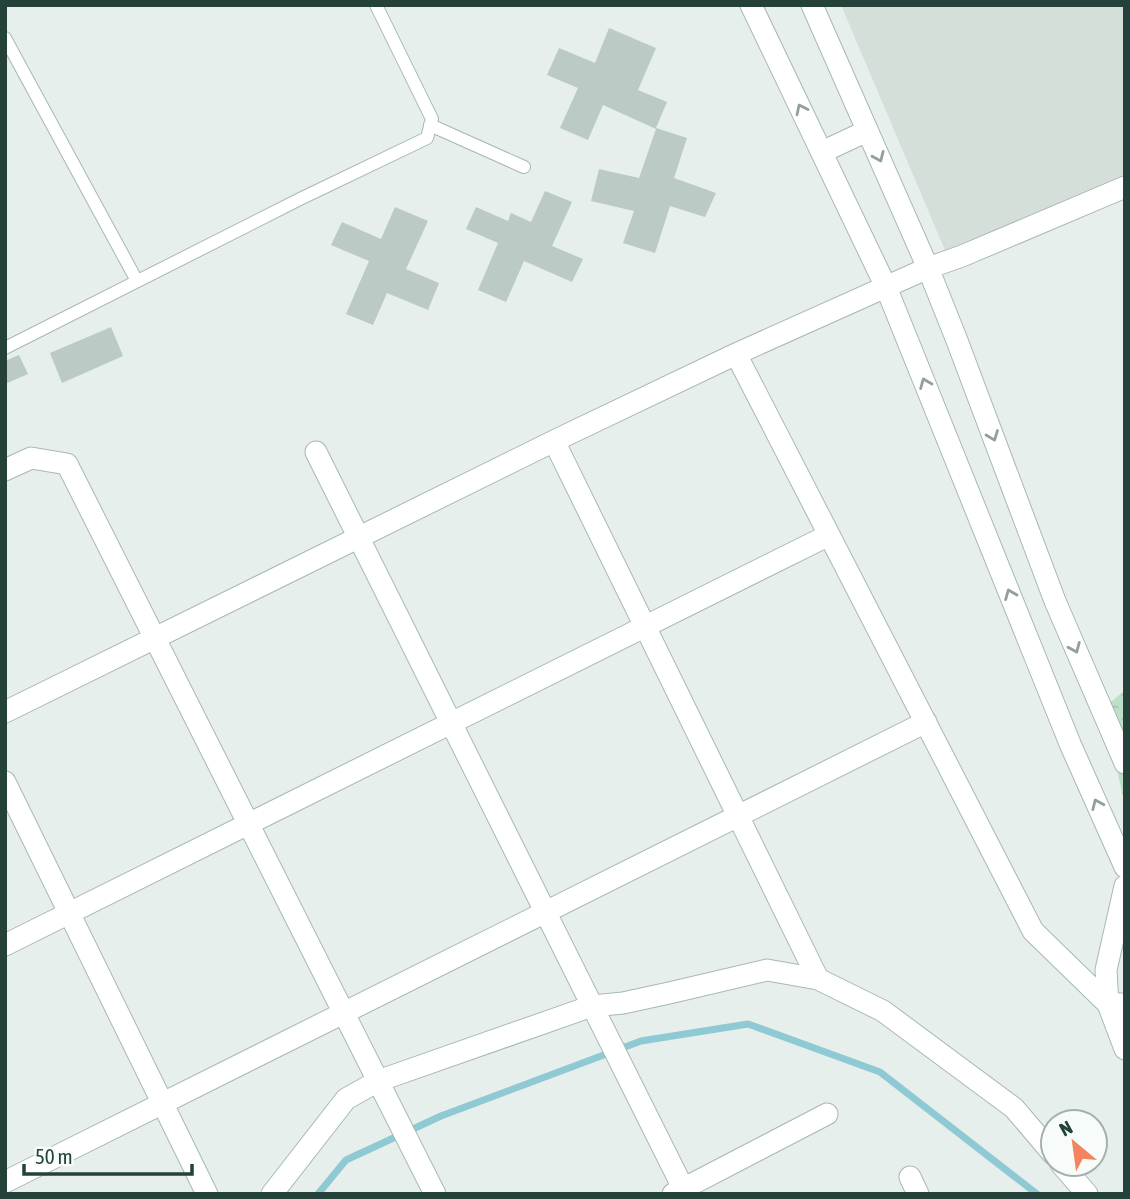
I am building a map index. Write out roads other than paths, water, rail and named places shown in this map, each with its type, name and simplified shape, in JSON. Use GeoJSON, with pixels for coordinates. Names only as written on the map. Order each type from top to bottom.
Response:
{"type":"FeatureCollection","features":[{"type":"Feature","properties":{"kind":"street"},"geometry":{"type":"LineString","coordinates":[[751,5],[886,287],[1072,746],[1125,867]]}},
{"type":"Feature","properties":{"kind":"street"},"geometry":{"type":"LineString","coordinates":[[812,5],[928,268],[1055,601],[1125,763]]}},
{"type":"Feature","properties":{"kind":"street"},"geometry":{"type":"LineString","coordinates":[[822,152],[867,131]]}},
{"type":"Feature","properties":{"kind":"street"},"geometry":{"type":"LineString","coordinates":[[5,712],[736,354],[928,268],[961,257],[1125,187]]}},
{"type":"Feature","properties":{"kind":"street"},"geometry":{"type":"LineString","coordinates":[[736,354],[1033,931],[1116,1004]]}},
{"type":"Feature","properties":{"kind":"street"},"geometry":{"type":"LineString","coordinates":[[554,441],[818,979]]}},
{"type":"Feature","properties":{"kind":"street"},"geometry":{"type":"LineString","coordinates":[[316,452],[624,1070],[681,1192],[827,1114]]}},
{"type":"Feature","properties":{"kind":"street"},"geometry":{"type":"LineString","coordinates":[[5,470],[30,458],[67,464],[435,1194]]}},
{"type":"Feature","properties":{"kind":"street"},"geometry":{"type":"LineString","coordinates":[[5,945],[829,536]]}},
{"type":"Feature","properties":{"kind":"street"},"geometry":{"type":"LineString","coordinates":[[5,1182],[926,722]]}},
{"type":"Feature","properties":{"kind":"street"},"geometry":{"type":"LineString","coordinates":[[5,782],[207,1194]]}},
{"type":"Feature","properties":{"kind":"street"},"geometry":{"type":"LineString","coordinates":[[1125,886],[1105,970],[1116,1004],[1125,1049]]}},
{"type":"Feature","properties":{"kind":"street"},"geometry":{"type":"LineString","coordinates":[[272,1194],[345,1099],[378,1081],[592,1006],[623,1003],[767,970],[818,979],[883,1011],[1014,1108],[1039,1137]]}},
{"type":"Feature","properties":{"kind":"street"},"geometry":{"type":"LineString","coordinates":[[1073,1178],[1087,1194]]}},
{"type":"Feature","properties":{"kind":"lane"},"geometry":{"type":"LineString","coordinates":[[5,348],[427,138],[432,119],[376,5]]}},
{"type":"Feature","properties":{"kind":"lane"},"geometry":{"type":"LineString","coordinates":[[5,38],[137,281]]}},
{"type":"Feature","properties":{"kind":"lane"},"geometry":{"type":"LineString","coordinates":[[430,125],[524,167]]}},
{"type":"Feature","properties":{"kind":"waterway"},"geometry":{"type":"LineString","coordinates":[[318,1194],[346,1160],[441,1116],[641,1041],[748,1024],[880,1072],[1037,1194]]}}]}
